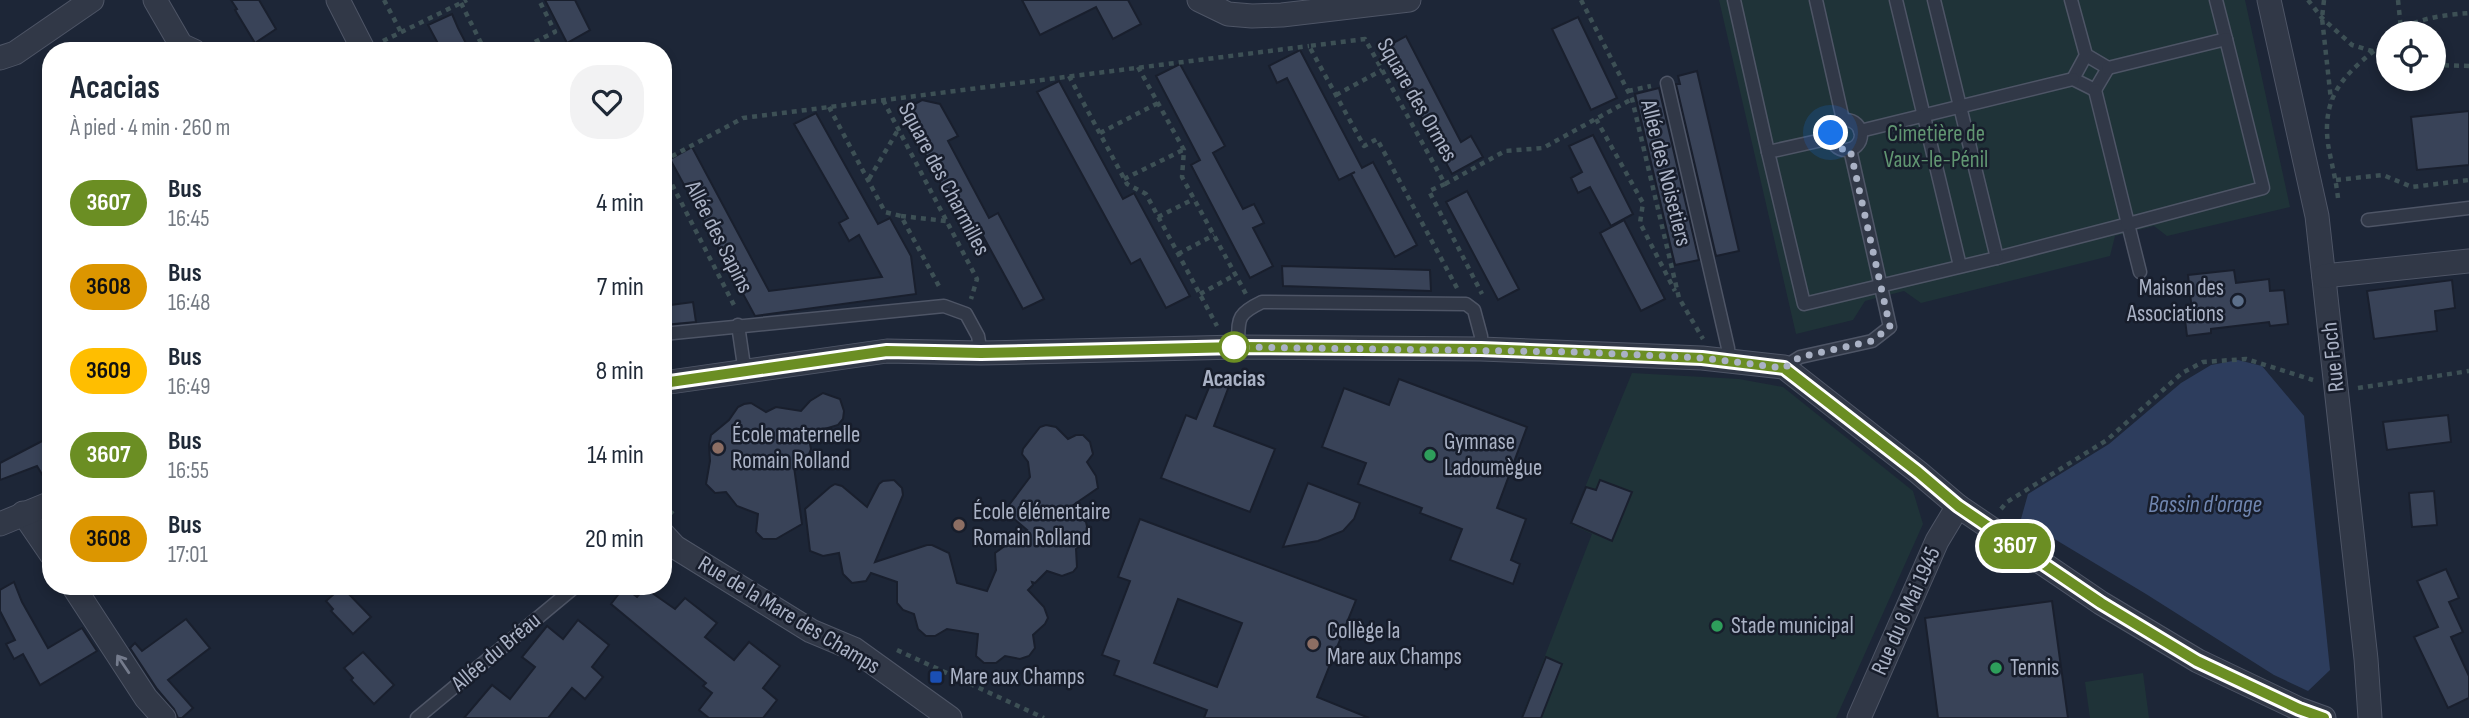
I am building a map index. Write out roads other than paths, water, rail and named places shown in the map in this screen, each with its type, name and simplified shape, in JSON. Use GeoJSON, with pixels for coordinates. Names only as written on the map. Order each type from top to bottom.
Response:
{"type":"FeatureCollection","features":[{"type":"Feature","properties":{"kind":"street"},"geometry":{"type":"LineString","coordinates":[[0,58],[15,53],[92,0]]}},
{"type":"Feature","properties":{"kind":"street"},"geometry":{"type":"LineString","coordinates":[[155,0],[179,42]]}},
{"type":"Feature","properties":{"kind":"street"},"geometry":{"type":"LineString","coordinates":[[338,0],[359,42]]}},
{"type":"Feature","properties":{"kind":"street"},"geometry":{"type":"LineString","coordinates":[[1199,0],[1228,14],[1252,16],[1409,0]]}},
{"type":"Feature","properties":{"kind":"street","name":"Rue Foch"},"geometry":{"type":"LineString","coordinates":[[2269,0],[2317,216],[2366,659],[2370,718]]}},
{"type":"Feature","properties":{"kind":"street"},"geometry":{"type":"LineString","coordinates":[[2324,276],[2469,261]]}},
{"type":"Feature","properties":{"kind":"street"},"geometry":{"type":"LineString","coordinates":[[672,382],[745,373],[809,360],[887,351],[981,353],[1228,347],[1481,349],[1702,358],[1784,368],[1958,506],[2101,603],[2197,661],[2324,718]]}},
{"type":"Feature","properties":{"kind":"street"},"geometry":{"type":"LineString","coordinates":[[0,524],[42,506]]}},
{"type":"Feature","properties":{"kind":"street","name":"Rue du 8 Mai 1945"},"geometry":{"type":"LineString","coordinates":[[1858,718],[1937,541],[1958,506]]}},
{"type":"Feature","properties":{"kind":"street"},"geometry":{"type":"LineString","coordinates":[[23,513],[42,541]]}},
{"type":"Feature","properties":{"kind":"street","name":"Rue de la Mare des Champs"},"geometry":{"type":"LineString","coordinates":[[672,546],[811,631],[854,649],[950,718]]}},
{"type":"Feature","properties":{"kind":"street"},"geometry":{"type":"LineString","coordinates":[[79,595],[146,698],[164,718]]}},
{"type":"Feature","properties":{"kind":"lane"},"geometry":{"type":"LineString","coordinates":[[1734,0],[1804,304],[1997,258],[2263,188],[2216,0]]}},
{"type":"Feature","properties":{"kind":"lane"},"geometry":{"type":"LineString","coordinates":[[1816,0],[1843,120]]}},
{"type":"Feature","properties":{"kind":"lane"},"geometry":{"type":"LineString","coordinates":[[1896,0],[1960,266]]}},
{"type":"Feature","properties":{"kind":"lane"},"geometry":{"type":"LineString","coordinates":[[1934,0],[1997,258]]}},
{"type":"Feature","properties":{"kind":"lane"},"geometry":{"type":"LineString","coordinates":[[2071,0],[2085,55],[2073,79]]}},
{"type":"Feature","properties":{"kind":"lane"},"geometry":{"type":"LineString","coordinates":[[2085,55],[2108,68],[2226,39]]}},
{"type":"Feature","properties":{"kind":"lane"},"geometry":{"type":"LineString","coordinates":[[2108,68],[2095,90],[2140,272]]}},
{"type":"Feature","properties":{"kind":"lane"},"geometry":{"type":"LineString","coordinates":[[1860,131],[2073,79],[2095,90]]}},
{"type":"Feature","properties":{"kind":"lane"},"geometry":{"type":"LineString","coordinates":[[1667,83],[1729,360]]}},
{"type":"Feature","properties":{"kind":"lane"},"geometry":{"type":"LineString","coordinates":[[1843,120],[1854,122],[1860,131],[1857,144],[1850,149],[1838,147],[1831,138],[1832,128],[1843,120]]}},
{"type":"Feature","properties":{"kind":"lane"},"geometry":{"type":"LineString","coordinates":[[1768,152],[1831,138]]}},
{"type":"Feature","properties":{"kind":"lane"},"geometry":{"type":"LineString","coordinates":[[1784,368],[1800,357],[1872,341],[1890,327],[1850,149]]}},
{"type":"Feature","properties":{"kind":"lane"},"geometry":{"type":"LineString","coordinates":[[2368,220],[2469,208]]}},
{"type":"Feature","properties":{"kind":"lane"},"geometry":{"type":"LineString","coordinates":[[1228,347],[1245,310],[1262,302],[1470,307],[1481,336],[1481,349]]}},
{"type":"Feature","properties":{"kind":"lane"},"geometry":{"type":"LineString","coordinates":[[672,333],[944,306],[967,314],[978,336],[981,353]]}},
{"type":"Feature","properties":{"kind":"lane"},"geometry":{"type":"LineString","coordinates":[[738,326],[745,373]]}},
{"type":"Feature","properties":{"kind":"lane","name":"Allée du Bréau"},"geometry":{"type":"LineString","coordinates":[[417,718],[565,595]]}},
{"type":"Feature","properties":{"kind":"water","name":"Bassin d'orage"},"geometry":{"type":"Polygon","coordinates":[[[2238,360],[2262,366],[2304,416],[2330,670],[2308,691],[2274,675],[2021,519],[2028,494],[2109,444],[2181,383],[2211,365],[2238,360]]]}},
{"type":"Feature","properties":{"kind":"place","name":"Maison des Associations"},"geometry":{"type":"Point","coordinates":[2238,301]}},
{"type":"Feature","properties":{"kind":"place","name":"Acacias"},"geometry":{"type":"Point","coordinates":[1234,347]}},
{"type":"Feature","properties":{"kind":"place","name":"École maternelle Romain Rolland"},"geometry":{"type":"Point","coordinates":[718,448]}},
{"type":"Feature","properties":{"kind":"place","name":"Gymnase Ladoumègue"},"geometry":{"type":"Point","coordinates":[1430,455]}},
{"type":"Feature","properties":{"kind":"place","name":"École élémentaire Romain Rolland"},"geometry":{"type":"Point","coordinates":[959,525]}},
{"type":"Feature","properties":{"kind":"place","name":"Stade municipal"},"geometry":{"type":"Point","coordinates":[1717,626]}},
{"type":"Feature","properties":{"kind":"place","name":"Collège la Mare aux Champs"},"geometry":{"type":"Point","coordinates":[1313,644]}},
{"type":"Feature","properties":{"kind":"place","name":"Tennis"},"geometry":{"type":"Point","coordinates":[1996,668]}},
{"type":"Feature","properties":{"kind":"place","name":"Mare aux Champs"},"geometry":{"type":"Point","coordinates":[936,677]}},
{"type":"Feature","properties":{"kind":"park label","name":"Cimetière de Vaux-le-Pénil"},"geometry":{"type":"Point","coordinates":[1936,147]}}]}
